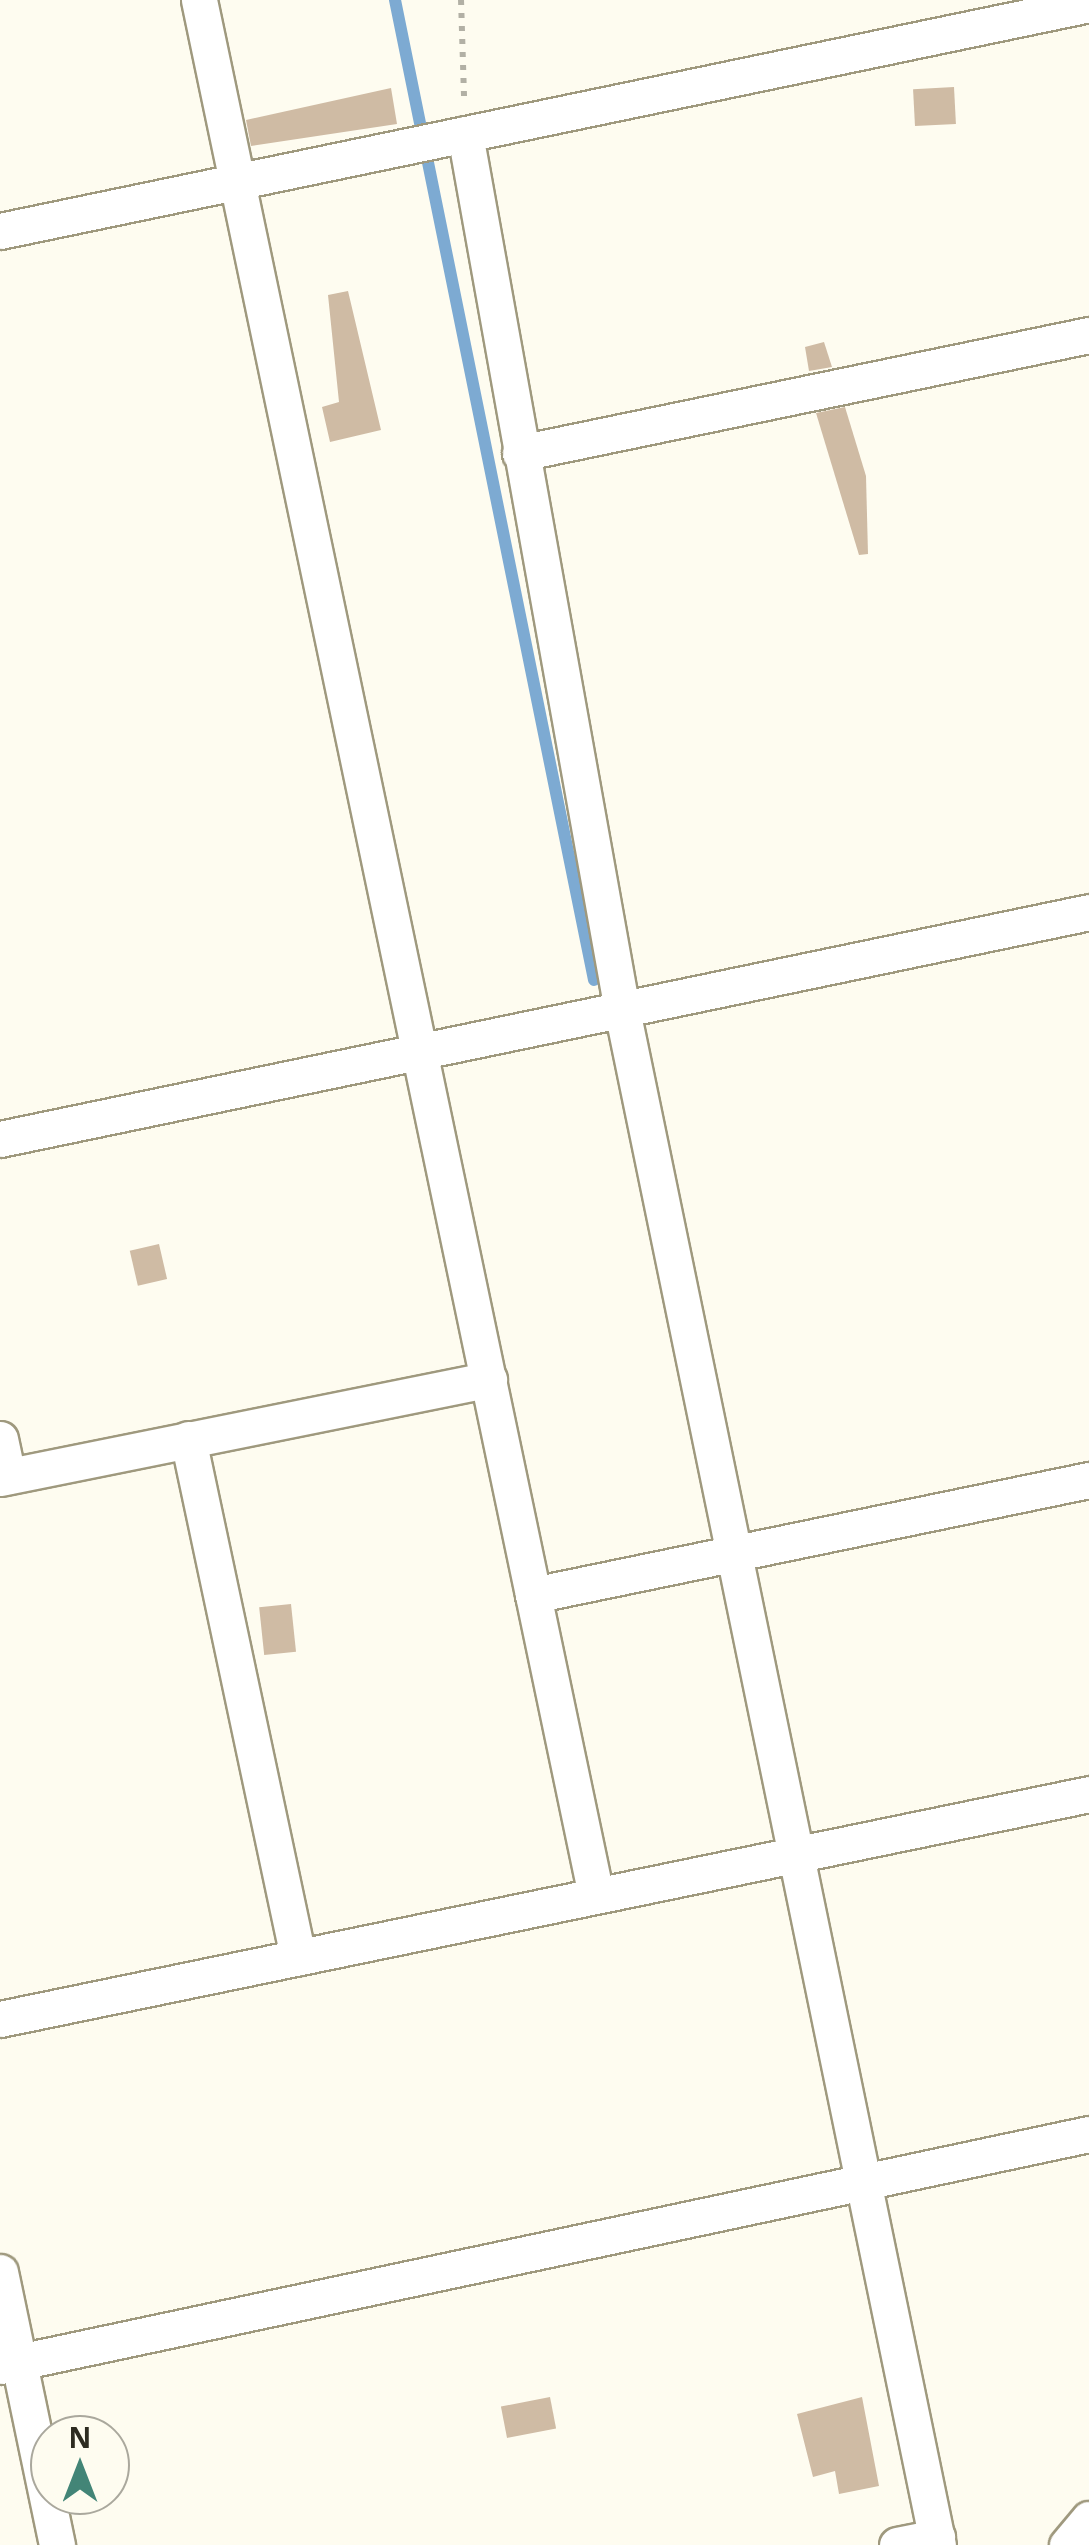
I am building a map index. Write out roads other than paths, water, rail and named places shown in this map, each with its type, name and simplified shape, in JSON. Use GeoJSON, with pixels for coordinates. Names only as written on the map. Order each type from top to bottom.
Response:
{"type":"FeatureCollection","features":[{"type":"Feature","properties":{"kind":"street"},"geometry":{"type":"LineString","coordinates":[[199,0],[423,1051],[596,1895]]}},
{"type":"Feature","properties":{"kind":"street"},"geometry":{"type":"LineString","coordinates":[[0,231],[1089,4]]}},
{"type":"Feature","properties":{"kind":"street"},"geometry":{"type":"LineString","coordinates":[[465,134],[622,1010],[938,2541],[897,2545]]}},
{"type":"Feature","properties":{"kind":"street"},"geometry":{"type":"LineString","coordinates":[[520,453],[1089,335]]}},
{"type":"Feature","properties":{"kind":"street"},"geometry":{"type":"LineString","coordinates":[[0,1139],[1089,912]]}},
{"type":"Feature","properties":{"kind":"street"},"geometry":{"type":"LineString","coordinates":[[0,1439],[4,1477],[489,1378]]}},
{"type":"Feature","properties":{"kind":"street"},"geometry":{"type":"LineString","coordinates":[[188,1439],[298,1957]]}},
{"type":"Feature","properties":{"kind":"street"},"geometry":{"type":"LineString","coordinates":[[533,1595],[1089,1480]]}},
{"type":"Feature","properties":{"kind":"street"},"geometry":{"type":"LineString","coordinates":[[0,2018],[1089,1794]]}},
{"type":"Feature","properties":{"kind":"street"},"geometry":{"type":"LineString","coordinates":[[10,2364],[1089,2134]]}},
{"type":"Feature","properties":{"kind":"street"},"geometry":{"type":"LineString","coordinates":[[0,2272],[10,2364],[57,2545]]}},
{"type":"Feature","properties":{"kind":"street"},"geometry":{"type":"LineString","coordinates":[[1067,2545],[1089,2519]]}},
{"type":"Feature","properties":{"kind":"waterway"},"geometry":{"type":"LineString","coordinates":[[395,0],[594,980]]}}]}
